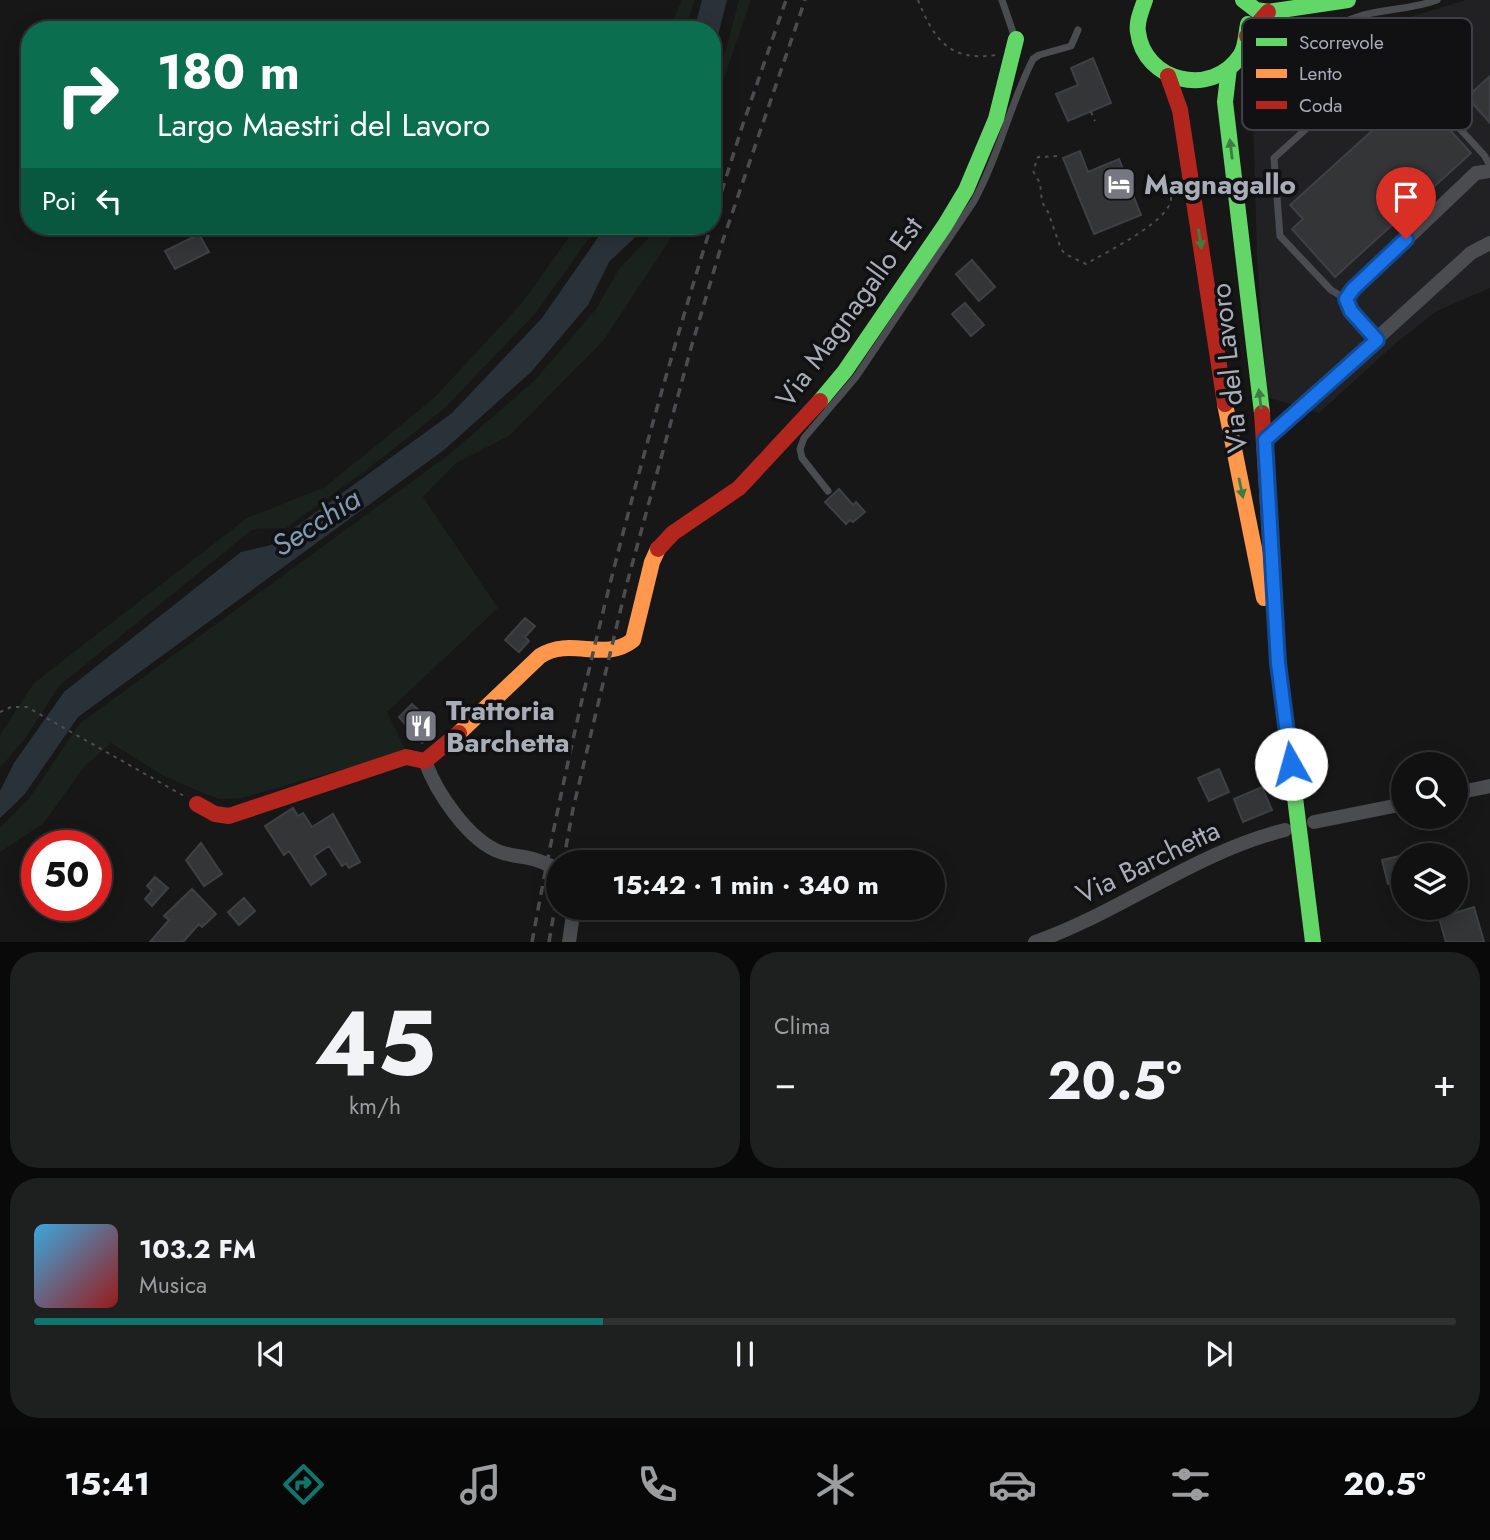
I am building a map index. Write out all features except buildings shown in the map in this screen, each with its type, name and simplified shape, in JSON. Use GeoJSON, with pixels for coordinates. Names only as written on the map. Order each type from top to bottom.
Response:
{"type":"FeatureCollection","features":[{"type":"Feature","properties":{"kind":"main road","name":"Via del Lavoro"},"geometry":{"type":"LineString","coordinates":[[1145,0],[1138,22],[1141,44],[1151,63],[1168,76],[1180,110],[1230,434],[1278,663]]}},
{"type":"Feature","properties":{"kind":"main road","name":"Via del Lavoro"},"geometry":{"type":"LineString","coordinates":[[1242,0],[1247,18]]}},
{"type":"Feature","properties":{"kind":"main road"},"geometry":{"type":"LineString","coordinates":[[1242,0],[1256,10],[1268,12],[1348,0]]}},
{"type":"Feature","properties":{"kind":"main road"},"geometry":{"type":"LineString","coordinates":[[1263,18],[1268,12]]}},
{"type":"Feature","properties":{"kind":"main road","name":"Via Magnagallo Est"},"geometry":{"type":"LineString","coordinates":[[425,761],[449,742],[528,666],[552,648],[618,650],[633,640],[652,562],[659,547],[673,533],[739,488],[802,422],[852,361],[945,225],[983,154],[996,119],[1014,46]]}},
{"type":"Feature","properties":{"kind":"main road","name":"Via del Lavoro"},"geometry":{"type":"LineString","coordinates":[[1242,46],[1234,62],[1225,102],[1265,440],[1278,663],[1313,942]]}},
{"type":"Feature","properties":{"kind":"main road"},"geometry":{"type":"LineString","coordinates":[[1168,76],[1186,81],[1205,81],[1234,62]]}},
{"type":"Feature","properties":{"kind":"main road"},"geometry":{"type":"LineString","coordinates":[[197,804],[215,814],[229,816],[407,757],[425,761]]}},
{"type":"Feature","properties":{"kind":"street"},"geometry":{"type":"LineString","coordinates":[[1377,340],[1351,311],[1346,299],[1353,289],[1476,173],[1490,171]]}},
{"type":"Feature","properties":{"kind":"street"},"geometry":{"type":"LineString","coordinates":[[1265,440],[1471,253],[1490,243]]}},
{"type":"Feature","properties":{"kind":"street"},"geometry":{"type":"LineString","coordinates":[[425,761],[433,783],[481,842],[502,853],[546,864]]}},
{"type":"Feature","properties":{"kind":"street"},"geometry":{"type":"LineString","coordinates":[[1468,791],[1490,786]]}},
{"type":"Feature","properties":{"kind":"street"},"geometry":{"type":"LineString","coordinates":[[1314,822],[1391,807]]}},
{"type":"Feature","properties":{"kind":"street","name":"Via Barchetta"},"geometry":{"type":"LineString","coordinates":[[1035,942],[1100,914],[1229,849],[1285,830]]}},
{"type":"Feature","properties":{"kind":"street"},"geometry":{"type":"LineString","coordinates":[[569,942],[572,920]]}},
{"type":"Feature","properties":{"kind":"lane"},"geometry":{"type":"LineString","coordinates":[[1002,0],[1014,46]]}},
{"type":"Feature","properties":{"kind":"lane"},"geometry":{"type":"LineString","coordinates":[[1354,18],[1417,7],[1437,0]]}},
{"type":"Feature","properties":{"kind":"lane"},"geometry":{"type":"LineString","coordinates":[[828,491],[802,458],[800,449],[804,438],[856,377],[974,201],[987,176],[1014,99],[1033,59],[1046,52],[1071,46],[1078,30]]}},
{"type":"Feature","properties":{"kind":"lane"},"geometry":{"type":"LineString","coordinates":[[1234,62],[1242,65]]}},
{"type":"Feature","properties":{"kind":"lane"},"geometry":{"type":"LineString","coordinates":[[1305,130],[1274,158],[1280,236],[1331,290],[1346,299]]}},
{"type":"Feature","properties":{"kind":"lane"},"geometry":{"type":"LineString","coordinates":[[1461,130],[1490,165]]}},
{"type":"Feature","properties":{"kind":"path"},"geometry":{"type":"LineString","coordinates":[[918,0],[928,25],[950,50],[969,57],[1014,46]]}},
{"type":"Feature","properties":{"kind":"path"},"geometry":{"type":"LineString","coordinates":[[1091,112],[1095,121]]}},
{"type":"Feature","properties":{"kind":"path"},"geometry":{"type":"LineString","coordinates":[[1057,156],[1038,157],[1033,171],[1040,183],[1042,201],[1061,249],[1080,262],[1086,264],[1164,215],[1172,203],[1171,197],[1166,196]]}},
{"type":"Feature","properties":{"kind":"path"},"geometry":{"type":"LineString","coordinates":[[0,712],[11,707],[27,707],[197,804]]}},
{"type":"Feature","properties":{"kind":"shaded area"},"geometry":{"type":"Polygon","coordinates":[[[682,0],[695,0],[687,21],[672,21],[682,0]]]}},
{"type":"Feature","properties":{"kind":"shaded area"},"geometry":{"type":"Polygon","coordinates":[[[739,0],[751,0],[721,87],[721,61],[739,0]]]}},
{"type":"Feature","properties":{"kind":"shaded area"},"geometry":{"type":"Polygon","coordinates":[[[1466,0],[1490,0],[1490,288],[1437,311],[1397,342],[1319,413],[1267,397],[1257,256],[1253,130],[1472,130],[1472,18],[1407,18],[1466,0]]]}},
{"type":"Feature","properties":{"kind":"shaded area"},"geometry":{"type":"Polygon","coordinates":[[[571,235],[592,235],[535,314],[445,408],[368,469],[286,528],[253,529],[59,686],[27,736],[0,768],[0,735],[34,683],[247,518],[325,487],[434,398],[522,303],[571,235]]]}},
{"type":"Feature","properties":{"kind":"shaded area"},"geometry":{"type":"Polygon","coordinates":[[[651,235],[671,235],[603,341],[509,436],[456,463],[423,497],[498,608],[387,712],[406,751],[242,798],[219,799],[162,775],[111,743],[84,767],[43,824],[34,830],[21,830],[21,838],[0,852],[0,828],[29,799],[79,724],[451,453],[535,380],[596,309],[619,269],[651,235]]]}},
{"type":"Feature","properties":{"kind":"water"},"geometry":{"type":"Polygon","coordinates":[[[702,0],[727,0],[721,24],[721,21],[696,21],[702,0]]]}},
{"type":"Feature","properties":{"kind":"water","name":"Secchia"},"geometry":{"type":"Polygon","coordinates":[[[600,235],[638,235],[609,262],[588,305],[531,372],[444,450],[78,717],[24,795],[0,818],[0,791],[14,763],[64,692],[241,552],[271,545],[452,413],[542,318],[600,235]]]}},
{"type":"Feature","properties":{"kind":"railway"},"geometry":{"type":"LineString","coordinates":[[721,194],[786,0]]}},
{"type":"Feature","properties":{"kind":"railway"},"geometry":{"type":"LineString","coordinates":[[565,850],[626,587],[691,348],[723,240],[805,0]]}},
{"type":"Feature","properties":{"kind":"railway"},"geometry":{"type":"LineString","coordinates":[[532,942],[568,761],[611,581],[658,403],[708,235]]}},
{"type":"Feature","properties":{"kind":"railway"},"geometry":{"type":"LineString","coordinates":[[549,942],[553,920]]}},
{"type":"Feature","properties":{"kind":"traffic: fast"},"geometry":{"type":"LineString","coordinates":[[1145,0],[1138,32],[1143,49],[1153,63],[1166,73],[1197,80],[1213,77],[1228,69],[1242,53]]}},
{"type":"Feature","properties":{"kind":"traffic: fast"},"geometry":{"type":"LineString","coordinates":[[1243,0],[1256,10],[1268,12],[1348,0]]}},
{"type":"Feature","properties":{"kind":"traffic: fast"},"geometry":{"type":"LineString","coordinates":[[820,401],[845,371],[966,190],[996,119],[1016,39]]}},
{"type":"Feature","properties":{"kind":"traffic: fast"},"geometry":{"type":"LineString","coordinates":[[1229,68],[1225,102],[1262,413]]}},
{"type":"Feature","properties":{"kind":"traffic: fast"},"geometry":{"type":"LineString","coordinates":[[1278,661],[1313,942]]}},
{"type":"Feature","properties":{"kind":"traffic: slow"},"geometry":{"type":"LineString","coordinates":[[1225,404],[1264,598]]}},
{"type":"Feature","properties":{"kind":"traffic: slow"},"geometry":{"type":"LineString","coordinates":[[459,733],[540,656],[564,648],[611,649],[633,640],[652,562],[658,549]]}},
{"type":"Feature","properties":{"kind":"traffic: jam"},"geometry":{"type":"LineString","coordinates":[[1263,18],[1268,12]]}},
{"type":"Feature","properties":{"kind":"traffic: jam"},"geometry":{"type":"LineString","coordinates":[[1168,76],[1180,110],[1225,404]]}},
{"type":"Feature","properties":{"kind":"traffic: jam"},"geometry":{"type":"LineString","coordinates":[[658,549],[673,533],[739,488],[820,401]]}},
{"type":"Feature","properties":{"kind":"traffic: jam"},"geometry":{"type":"LineString","coordinates":[[1262,413],[1278,661]]}},
{"type":"Feature","properties":{"kind":"traffic: jam"},"geometry":{"type":"LineString","coordinates":[[197,804],[215,814],[229,816],[406,757],[425,761],[459,733]]}},
{"type":"Feature","properties":{"kind":"place","name":"Magnagallo"},"geometry":{"type":"Point","coordinates":[1119,184]}},
{"type":"Feature","properties":{"kind":"place","name":"Trattoria Barchetta"},"geometry":{"type":"Point","coordinates":[421,726]}},
{"type":"Feature","properties":{"kind":"route"},"geometry":{"type":"LineString","coordinates":[[1291,764],[1278,663],[1265,440],[1377,340],[1351,311],[1346,299],[1353,289],[1406,239]]}}]}
